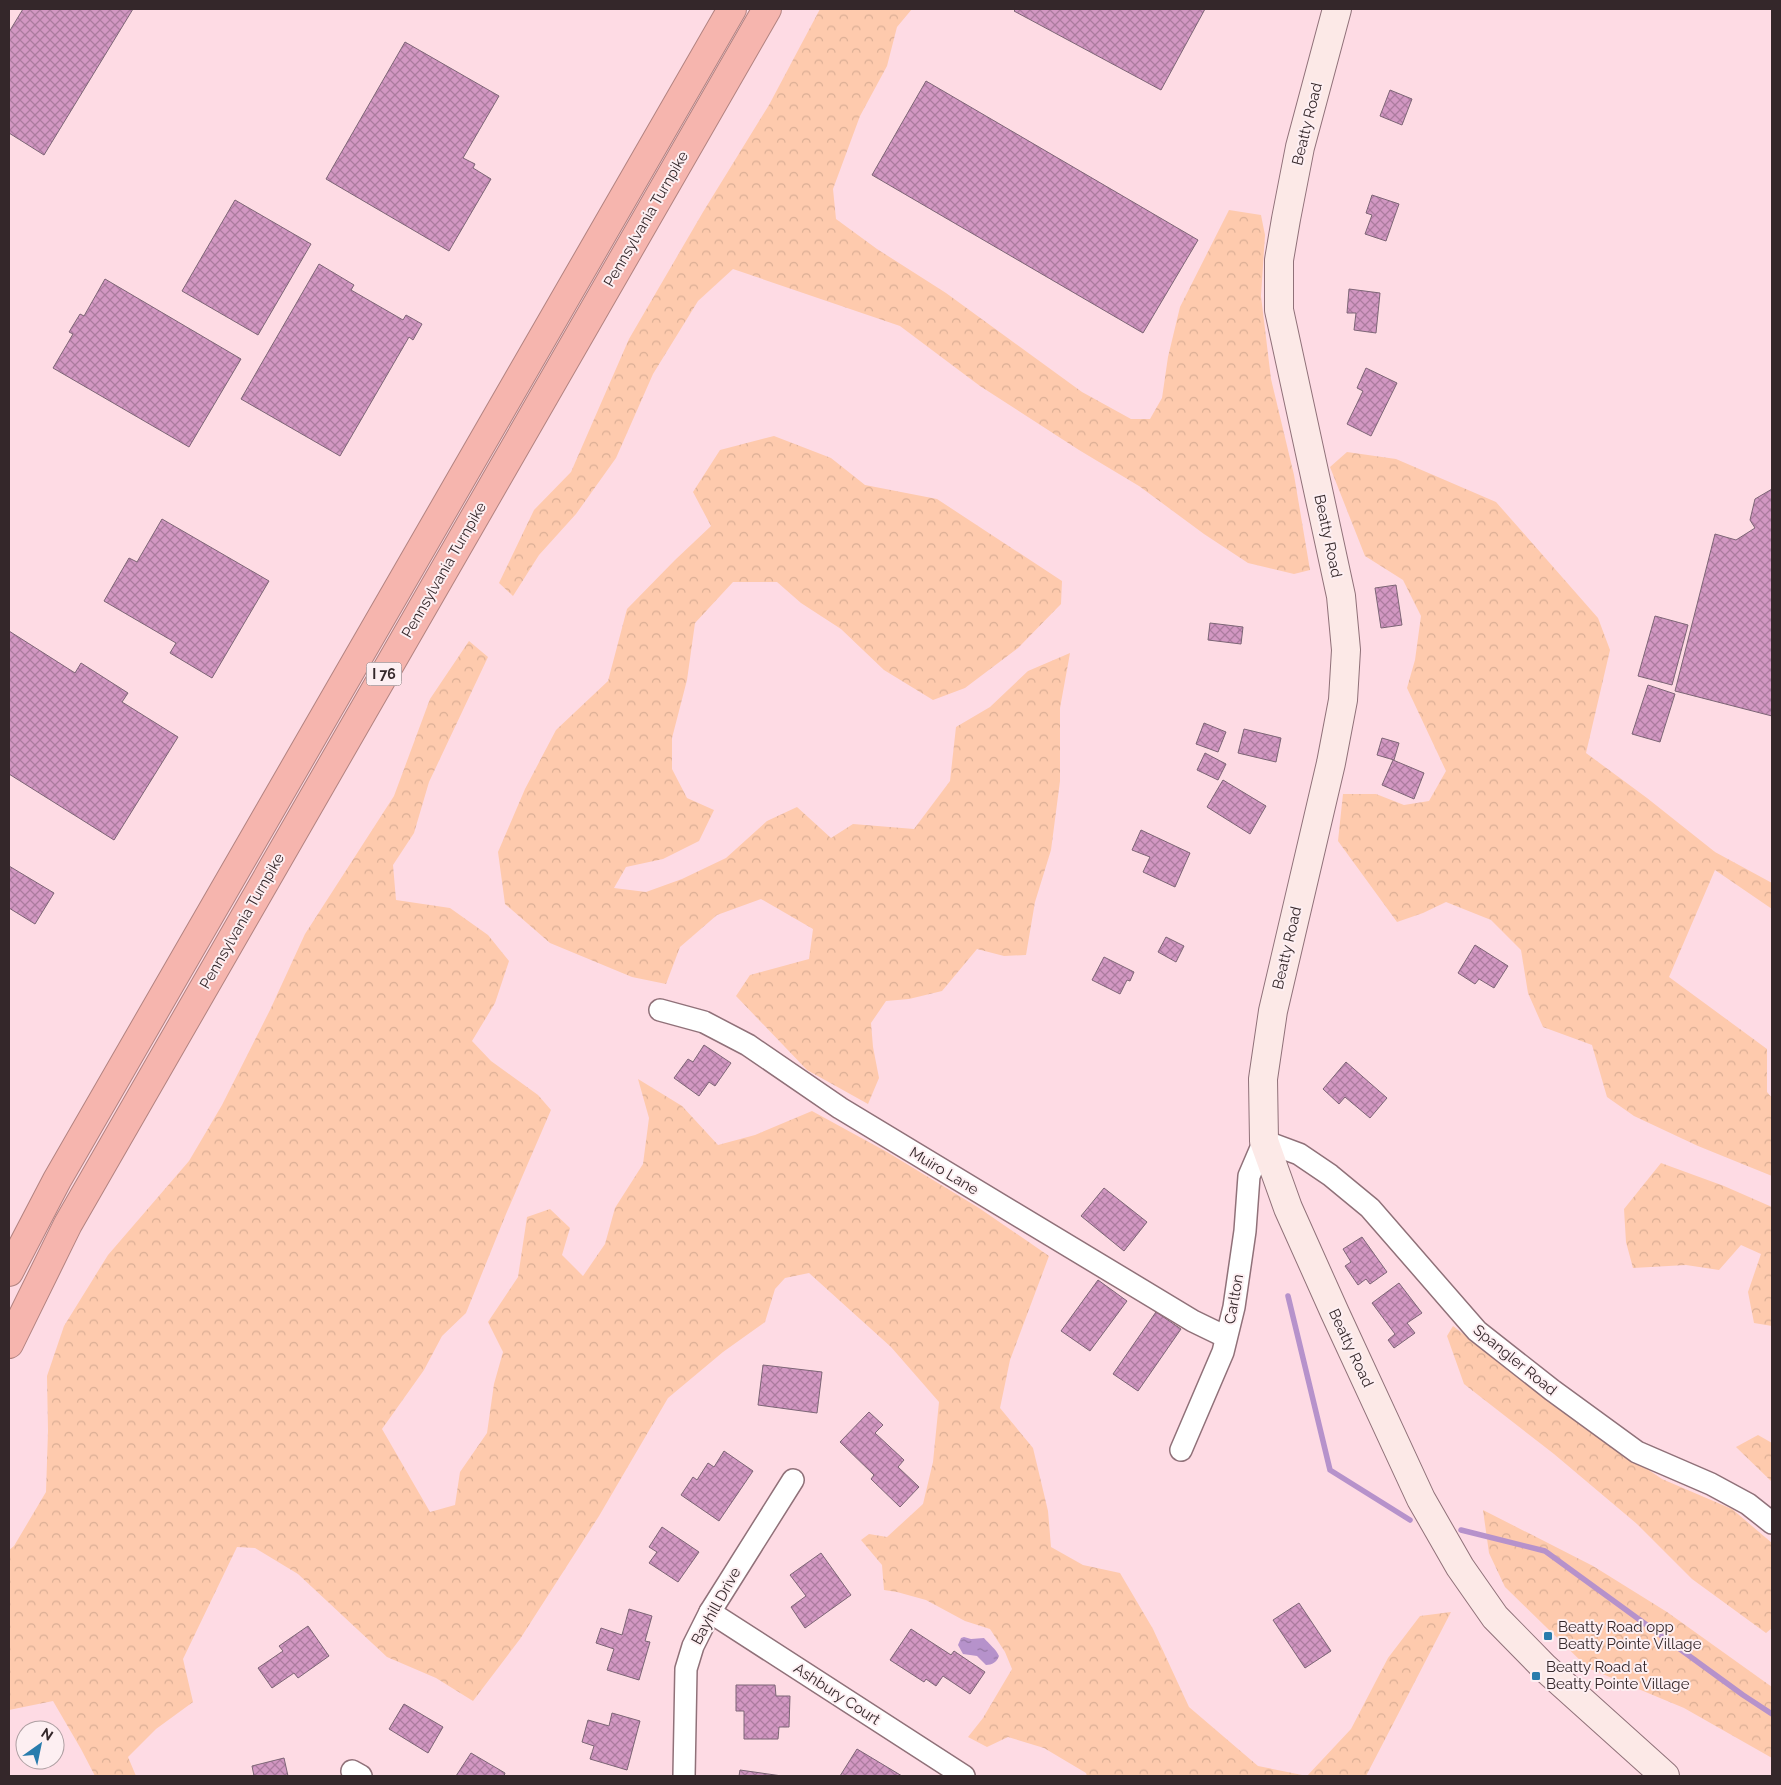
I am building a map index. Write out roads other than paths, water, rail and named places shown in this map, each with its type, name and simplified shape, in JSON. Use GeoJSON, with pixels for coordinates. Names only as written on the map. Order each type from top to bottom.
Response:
{"type":"FeatureCollection","features":[{"type":"Feature","properties":{"kind":"highway","name":"Pennsylvania Turnpike"},"geometry":{"type":"LineString","coordinates":[[9,1272],[72,1154],[732,9]]}},
{"type":"Feature","properties":{"kind":"highway","name":"Pennsylvania Turnpike"},"geometry":{"type":"LineString","coordinates":[[9,1344],[68,1224],[767,9]]}},
{"type":"Feature","properties":{"kind":"street","name":"Beatty Road"},"geometry":{"type":"LineString","coordinates":[[1337,9],[1300,147],[1289,201],[1279,260],[1279,310],[1341,596],[1346,650],[1343,700],[1331,763],[1273,1011],[1264,1080],[1264,1141],[1288,1208],[1335,1313],[1421,1499],[1460,1567],[1495,1617],[1532,1655],[1665,1776]]}},
{"type":"Feature","properties":{"kind":"street","name":"Muiro Lane"},"geometry":{"type":"LineString","coordinates":[[660,1010],[704,1022],[748,1045],[840,1108],[1193,1321],[1226,1337]]}},
{"type":"Feature","properties":{"kind":"street","name":"Carlton"},"geometry":{"type":"LineString","coordinates":[[1181,1450],[1223,1352],[1234,1307],[1241,1260],[1249,1176],[1264,1141]]}},
{"type":"Feature","properties":{"kind":"street","name":"Spangler Road"},"geometry":{"type":"LineString","coordinates":[[1264,1141],[1299,1154],[1330,1175],[1370,1208],[1477,1332],[1552,1390],[1636,1452],[1711,1484],[1748,1504],[1772,1523]]}},
{"type":"Feature","properties":{"kind":"street","name":"Bayhill Drive"},"geometry":{"type":"LineString","coordinates":[[684,1776],[686,1669],[693,1646],[710,1612],[793,1480]]}},
{"type":"Feature","properties":{"kind":"street","name":"Ashbury Court"},"geometry":{"type":"LineString","coordinates":[[710,1612],[964,1776]]}},
{"type":"Feature","properties":{"kind":"water"},"geometry":{"type":"Polygon","coordinates":[[[961,1638],[971,1639],[984,1638],[998,1653],[997,1660],[992,1664],[986,1665],[977,1656],[963,1654],[958,1645],[961,1638]]]}},
{"type":"Feature","properties":{"kind":"waterway"},"geometry":{"type":"LineString","coordinates":[[1288,1296],[1330,1470],[1410,1520]]}},
{"type":"Feature","properties":{"kind":"waterway"},"geometry":{"type":"LineString","coordinates":[[1461,1530],[1545,1551],[1772,1714]]}},
{"type":"Feature","properties":{"kind":"place","name":"Beatty Road opp Beatty Pointe Village"},"geometry":{"type":"Point","coordinates":[1548,1636]}},
{"type":"Feature","properties":{"kind":"place","name":"Beatty Road at Beatty Pointe Village"},"geometry":{"type":"Point","coordinates":[1536,1676]}}]}
